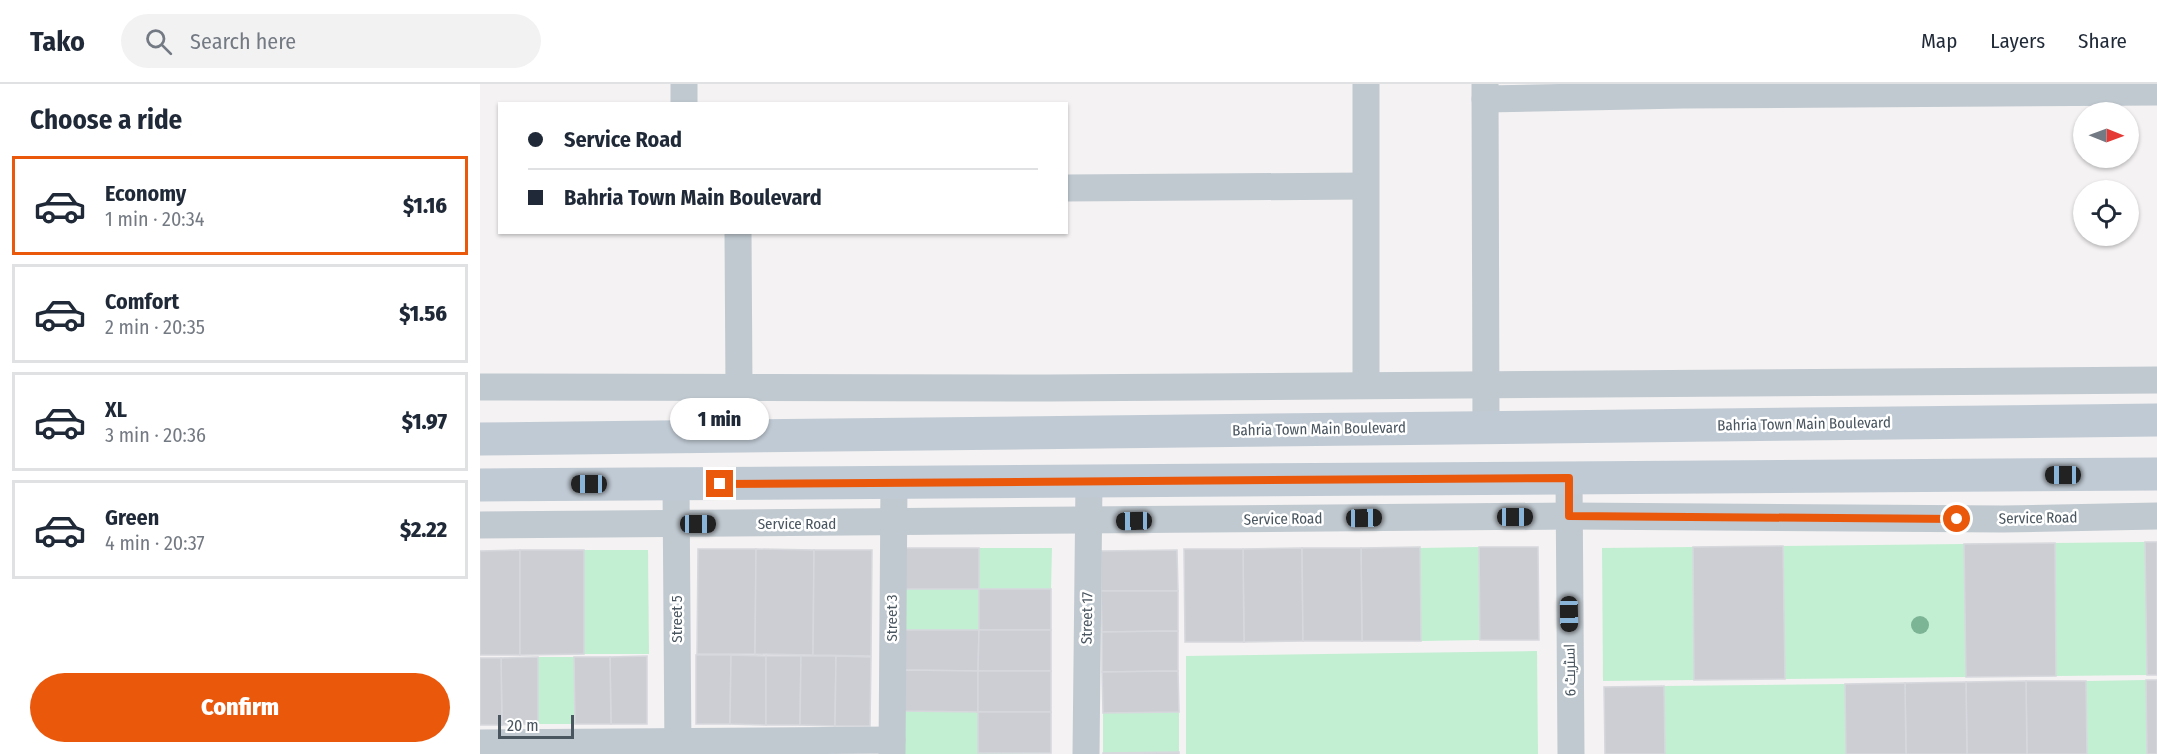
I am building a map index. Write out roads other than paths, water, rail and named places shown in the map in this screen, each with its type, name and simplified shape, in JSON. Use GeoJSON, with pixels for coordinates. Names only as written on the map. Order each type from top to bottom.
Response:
{"type":"FeatureCollection","features":[{"type":"Feature","properties":{"kind":"main road","name":"Bahria Town Main Boulevard"},"geometry":{"type":"LineString","coordinates":[[480,438],[2157,420]]}},
{"type":"Feature","properties":{"kind":"main road"},"geometry":{"type":"LineString","coordinates":[[480,485],[2157,474]]}},
{"type":"Feature","properties":{"kind":"street"},"geometry":{"type":"LineString","coordinates":[[684,84],[684,102]]}},
{"type":"Feature","properties":{"kind":"street"},"geometry":{"type":"LineString","coordinates":[[1366,84],[1366,385]]}},
{"type":"Feature","properties":{"kind":"street"},"geometry":{"type":"LineString","coordinates":[[1486,428],[1485,92],[2084,88],[2157,92]]}},
{"type":"Feature","properties":{"kind":"street"},"geometry":{"type":"LineString","coordinates":[[1068,188],[1365,186]]}},
{"type":"Feature","properties":{"kind":"street"},"geometry":{"type":"LineString","coordinates":[[738,234],[739,389]]}},
{"type":"Feature","properties":{"kind":"street"},"geometry":{"type":"LineString","coordinates":[[480,387],[739,389],[1486,386],[2157,380]]}},
{"type":"Feature","properties":{"kind":"street","name":"اسٹریٹ 6"},"geometry":{"type":"LineString","coordinates":[[1569,478],[1571,754]]}},
{"type":"Feature","properties":{"kind":"street","name":"Street 17"},"geometry":{"type":"LineString","coordinates":[[1086,754],[1089,481]]}},
{"type":"Feature","properties":{"kind":"street","name":"Street 3"},"geometry":{"type":"LineString","coordinates":[[892,747],[894,482]]}},
{"type":"Feature","properties":{"kind":"street","name":"Street 5"},"geometry":{"type":"LineString","coordinates":[[676,484],[678,748]]}},
{"type":"Feature","properties":{"kind":"street","name":"Service Road"},"geometry":{"type":"LineString","coordinates":[[480,525],[1569,516],[2003,519],[2157,516]]}},
{"type":"Feature","properties":{"kind":"street"},"geometry":{"type":"LineString","coordinates":[[480,743],[678,748],[892,747]]}}]}
